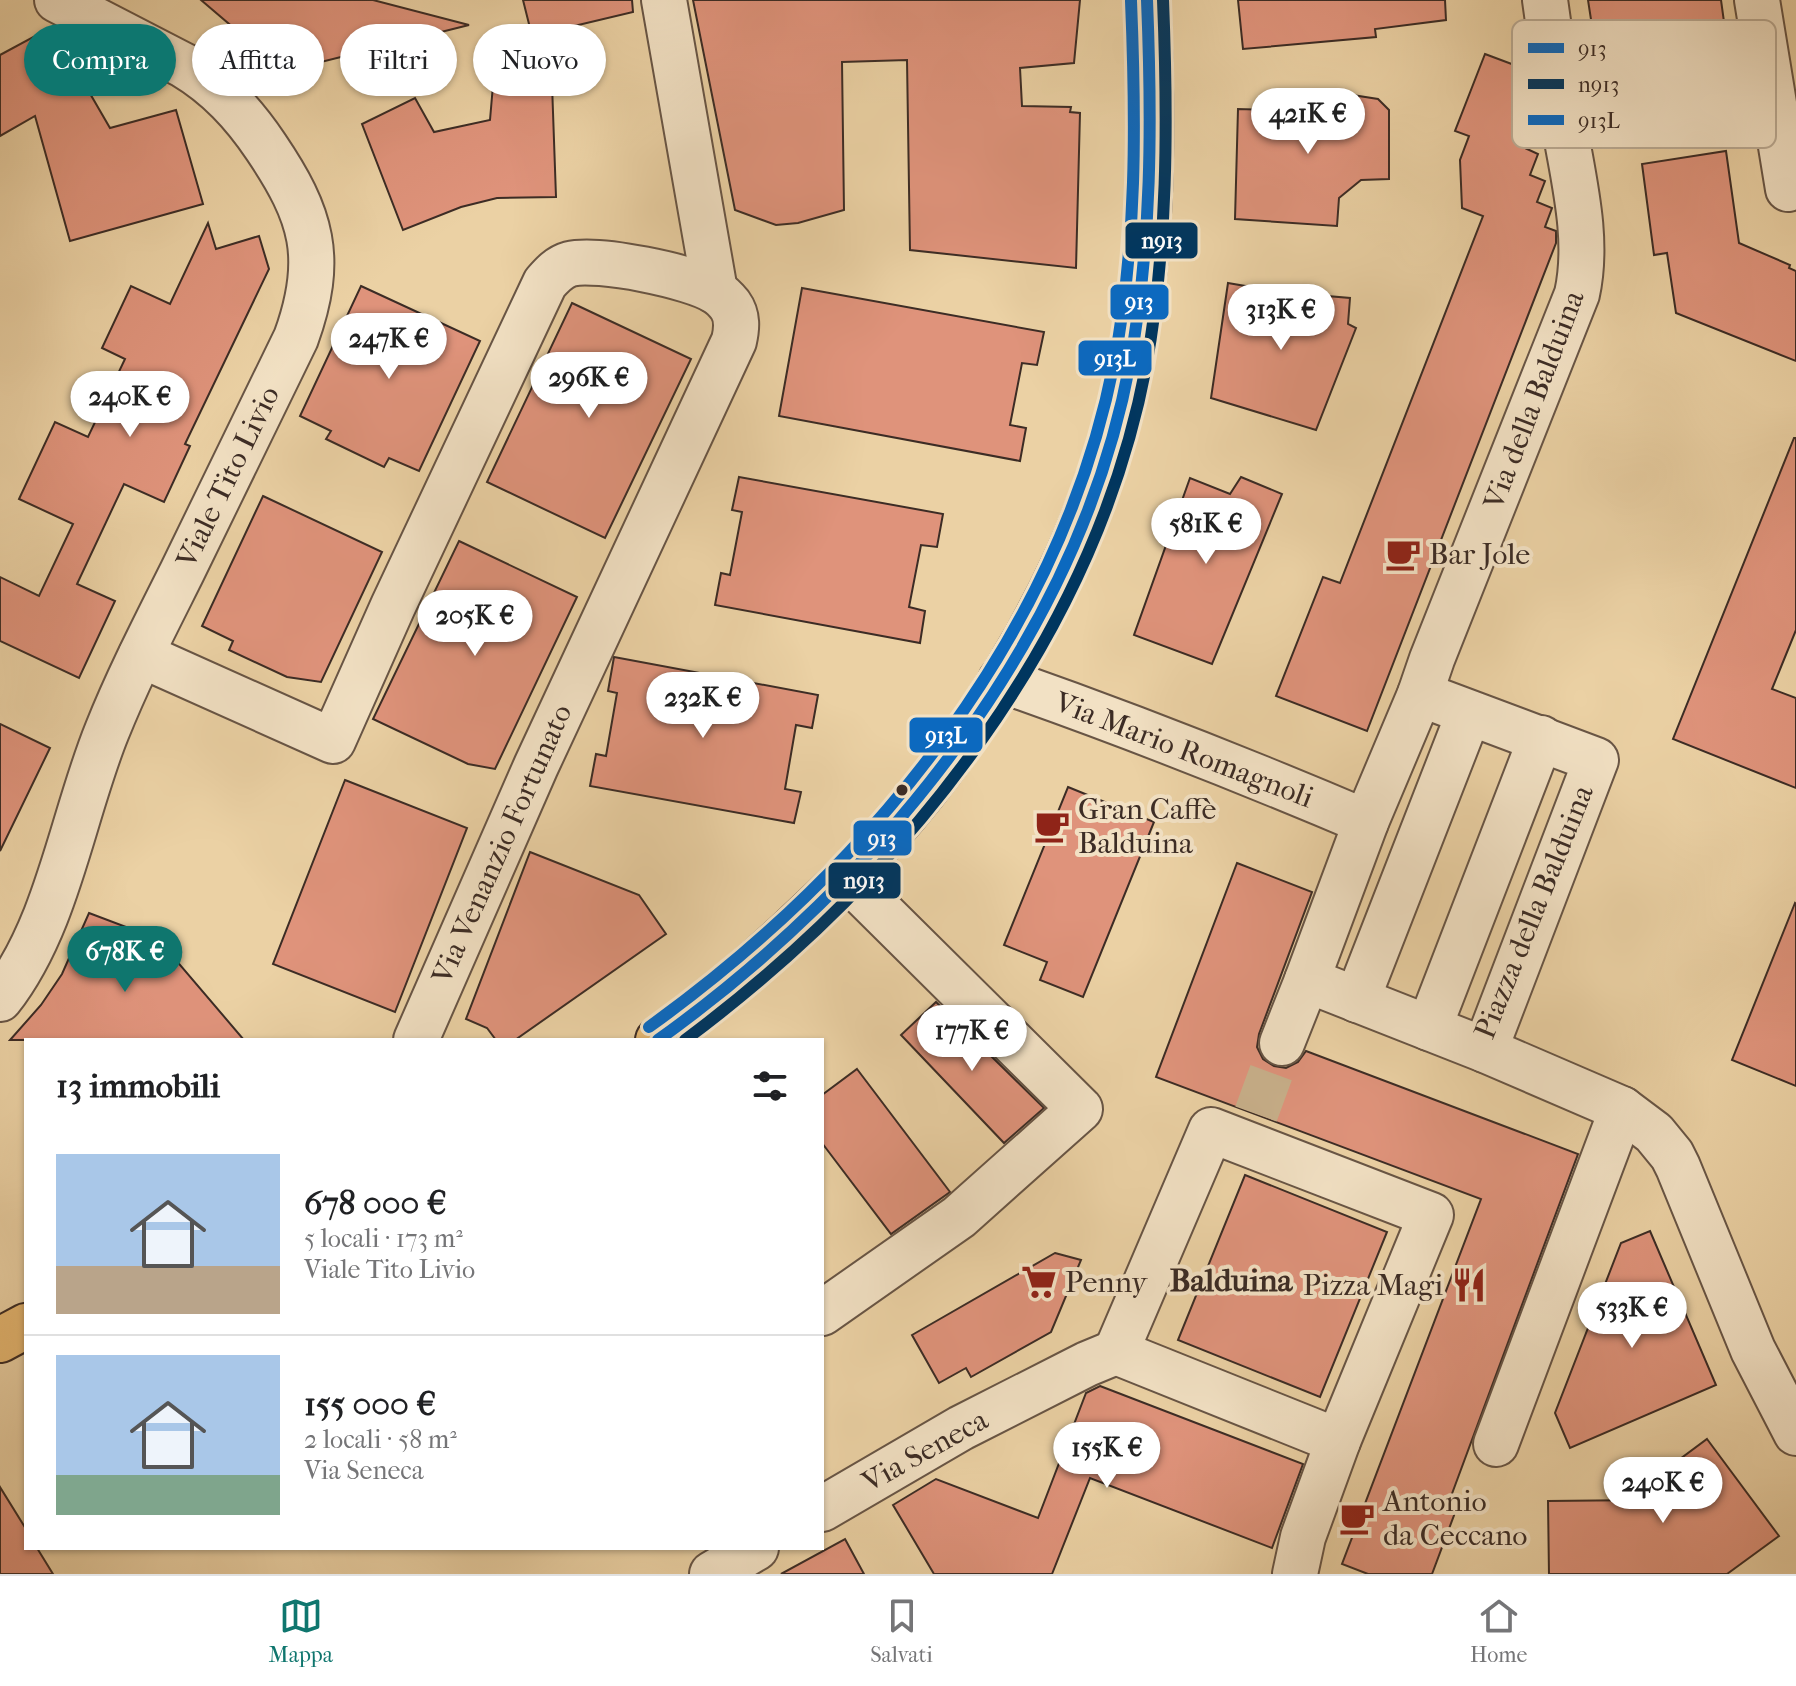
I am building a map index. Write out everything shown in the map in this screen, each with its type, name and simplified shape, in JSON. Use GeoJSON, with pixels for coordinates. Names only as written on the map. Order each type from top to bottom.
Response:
{"type":"FeatureCollection","features":[{"type":"Feature","properties":{"kind":"main road"},"geometry":{"type":"LineString","coordinates":[[661,1038],[742,975],[847,878],[890,831],[971,728],[1043,606],[1066,560],[1100,477],[1119,413],[1136,323],[1146,229],[1149,135],[1147,0]]}},
{"type":"Feature","properties":{"kind":"main road"},"geometry":{"type":"LineString","coordinates":[[0,1340],[24,1327]]}},
{"type":"Feature","properties":{"kind":"street","name":"Viale Tito Livio"},"geometry":{"type":"LineString","coordinates":[[0,999],[29,954],[42,923],[61,873],[96,759],[141,655],[296,338],[310,291],[310,246],[305,218],[286,177],[249,124],[223,94],[183,65],[57,0]]}},
{"type":"Feature","properties":{"kind":"street"},"geometry":{"type":"LineString","coordinates":[[664,0],[715,291]]}},
{"type":"Feature","properties":{"kind":"street","name":"Via della Balduina"},"geometry":{"type":"LineString","coordinates":[[1545,0],[1548,20]]}},
{"type":"Feature","properties":{"kind":"street"},"geometry":{"type":"LineString","coordinates":[[1757,0],[1760,20]]}},
{"type":"Feature","properties":{"kind":"street"},"geometry":{"type":"LineString","coordinates":[[1776,116],[1788,189]]}},
{"type":"Feature","properties":{"kind":"street","name":"Via della Balduina"},"geometry":{"type":"LineString","coordinates":[[1420,694],[1577,294],[1582,274],[1581,233],[1569,148]]}},
{"type":"Feature","properties":{"kind":"street"},"geometry":{"type":"LineString","coordinates":[[141,655],[333,741],[545,283],[568,265],[597,262],[662,274],[715,291]]}},
{"type":"Feature","properties":{"kind":"street","name":"Via Venanzio Fortunato"},"geometry":{"type":"LineString","coordinates":[[417,1038],[536,766],[734,341],[737,330],[735,315],[727,301],[715,291]]}},
{"type":"Feature","properties":{"kind":"street","name":"Via Mario Romagnoli"},"geometry":{"type":"LineString","coordinates":[[1001,680],[1366,822]]}},
{"type":"Feature","properties":{"kind":"street"},"geometry":{"type":"LineString","coordinates":[[1282,1043],[1366,822],[1420,694]]}},
{"type":"Feature","properties":{"kind":"street","name":"Piazza della Balduina"},"geometry":{"type":"LineString","coordinates":[[1307,980],[1485,1050],[1596,760],[1420,694]]}},
{"type":"Feature","properties":{"kind":"street"},"geometry":{"type":"LineString","coordinates":[[1357,1000],[1469,713]]}},
{"type":"Feature","properties":{"kind":"street"},"geometry":{"type":"LineString","coordinates":[[1429,1028],[1541,738]]}},
{"type":"Feature","properties":{"kind":"street"},"geometry":{"type":"LineString","coordinates":[[824,1312],[959,1217],[1080,1109],[847,878]]}},
{"type":"Feature","properties":{"kind":"street"},"geometry":{"type":"LineString","coordinates":[[1485,1050],[1622,1109],[1654,1133],[1672,1155],[1753,1350],[1796,1433]]}},
{"type":"Feature","properties":{"kind":"street"},"geometry":{"type":"LineString","coordinates":[[1496,1444],[1622,1109]]}},
{"type":"Feature","properties":{"kind":"street"},"geometry":{"type":"LineString","coordinates":[[1295,1574],[1303,1537],[1338,1441],[1431,1215],[1250,1128],[1211,1130],[1116,1352],[1338,1441]]}},
{"type":"Feature","properties":{"kind":"street","name":"Via Seneca"},"geometry":{"type":"LineString","coordinates":[[824,1508],[961,1428],[1116,1352]]}},
{"type":"Feature","properties":{"kind":"street"},"geometry":{"type":"LineString","coordinates":[[712,1574],[753,1550]]}},
{"type":"Feature","properties":{"kind":"building"},"geometry":{"type":"Polygon","coordinates":[[[201,0],[373,0],[469,25],[457,28],[457,24],[340,24],[340,57],[324,61],[324,24],[229,24],[201,0]]]}},
{"type":"Feature","properties":{"kind":"building"},"geometry":{"type":"Polygon","coordinates":[[[523,0],[632,0],[633,12],[582,24],[529,24],[523,0]]]}},
{"type":"Feature","properties":{"kind":"building"},"geometry":{"type":"Polygon","coordinates":[[[693,0],[1080,0],[1074,63],[1020,68],[1022,106],[1071,107],[1070,112],[1080,113],[1076,268],[910,250],[907,60],[842,62],[844,210],[798,223],[776,225],[735,210],[693,0]]]}},
{"type":"Feature","properties":{"kind":"building"},"geometry":{"type":"Polygon","coordinates":[[[1238,0],[1445,0],[1446,20],[1375,29],[1376,37],[1243,49],[1238,0]]]}},
{"type":"Feature","properties":{"kind":"building"},"geometry":{"type":"Polygon","coordinates":[[[1588,0],[1721,0],[1724,20],[1591,20],[1588,0]]]}},
{"type":"Feature","properties":{"kind":"building"},"geometry":{"type":"Polygon","coordinates":[[[24,42],[24,96],[91,96],[110,128],[176,110],[203,204],[70,241],[35,116],[0,136],[0,55],[24,42]]]}},
{"type":"Feature","properties":{"kind":"building"},"geometry":{"type":"Polygon","coordinates":[[[1485,54],[1512,64],[1512,148],[1525,148],[1538,154],[1530,175],[1545,181],[1537,202],[1552,208],[1545,227],[1556,231],[1556,243],[1367,731],[1276,696],[1323,577],[1340,583],[1483,216],[1462,208],[1460,160],[1469,136],[1455,131],[1485,54]]]}},
{"type":"Feature","properties":{"kind":"building"},"geometry":{"type":"Polygon","coordinates":[[[1314,89],[1378,99],[1389,110],[1389,179],[1361,180],[1339,198],[1337,226],[1235,219],[1238,109],[1275,110],[1278,102],[1314,89]]]}},
{"type":"Feature","properties":{"kind":"building"},"geometry":{"type":"Polygon","coordinates":[[[492,96],[552,96],[556,197],[497,198],[461,207],[403,230],[362,124],[415,98],[434,132],[490,120],[492,96]]]}},
{"type":"Feature","properties":{"kind":"building"},"geometry":{"type":"Polygon","coordinates":[[[1726,151],[1739,243],[1790,265],[1789,268],[1796,271],[1796,361],[1676,313],[1667,253],[1654,255],[1642,164],[1726,151]]]}},
{"type":"Feature","properties":{"kind":"building"},"geometry":{"type":"Polygon","coordinates":[[[208,223],[216,249],[259,236],[269,269],[185,444],[190,446],[164,502],[124,484],[77,584],[115,601],[79,678],[0,641],[0,577],[39,596],[73,524],[19,499],[55,422],[88,437],[125,359],[102,348],[131,286],[170,304],[208,223]]]}},
{"type":"Feature","properties":{"kind":"building"},"geometry":{"type":"Polygon","coordinates":[[[1228,283],[1280,292],[1350,298],[1348,324],[1356,328],[1316,430],[1211,398],[1228,283]]]}},
{"type":"Feature","properties":{"kind":"building"},"geometry":{"type":"Polygon","coordinates":[[[361,286],[480,341],[419,471],[389,458],[384,467],[326,439],[331,431],[300,416],[361,286]]]}},
{"type":"Feature","properties":{"kind":"building"},"geometry":{"type":"Polygon","coordinates":[[[802,288],[1044,332],[1037,365],[1022,363],[1010,425],[1026,428],[1020,461],[779,416],[802,288]]]}},
{"type":"Feature","properties":{"kind":"building"},"geometry":{"type":"Polygon","coordinates":[[[572,303],[691,359],[605,538],[487,482],[572,303]]]}},
{"type":"Feature","properties":{"kind":"building"},"geometry":{"type":"Polygon","coordinates":[[[1794,438],[1796,630],[1772,689],[1796,698],[1796,788],[1673,739],[1794,438]]]}},
{"type":"Feature","properties":{"kind":"building"},"geometry":{"type":"Polygon","coordinates":[[[739,477],[943,514],[937,547],[921,545],[909,607],[925,611],[920,643],[715,605],[721,573],[730,575],[742,512],[732,510],[739,477]]]}},
{"type":"Feature","properties":{"kind":"building"},"geometry":{"type":"Polygon","coordinates":[[[1241,477],[1282,494],[1212,664],[1134,635],[1190,478],[1230,494],[1241,477]]]}},
{"type":"Feature","properties":{"kind":"building"},"geometry":{"type":"Polygon","coordinates":[[[263,496],[382,552],[321,682],[287,677],[229,650],[233,641],[202,626],[263,496]]]}},
{"type":"Feature","properties":{"kind":"building"},"geometry":{"type":"Polygon","coordinates":[[[459,541],[577,597],[495,769],[468,764],[373,719],[459,541]]]}},
{"type":"Feature","properties":{"kind":"building"},"geometry":{"type":"Polygon","coordinates":[[[614,657],[818,695],[812,728],[796,725],[785,789],[801,792],[794,823],[590,786],[596,754],[606,756],[617,693],[608,691],[614,657]]]}},
{"type":"Feature","properties":{"kind":"building"},"geometry":{"type":"Polygon","coordinates":[[[0,724],[50,748],[0,851],[0,724]]]}},
{"type":"Feature","properties":{"kind":"building"},"geometry":{"type":"Polygon","coordinates":[[[345,780],[467,828],[395,1012],[273,964],[345,780]]]}},
{"type":"Feature","properties":{"kind":"building"},"geometry":{"type":"Polygon","coordinates":[[[1068,787],[1154,822],[1083,997],[1040,980],[1047,962],[1004,945],[1068,787]]]}},
{"type":"Feature","properties":{"kind":"building"},"geometry":{"type":"Polygon","coordinates":[[[530,852],[639,895],[666,934],[518,1038],[494,1038],[487,1028],[466,1019],[530,852]]]}},
{"type":"Feature","properties":{"kind":"building"},"geometry":{"type":"Polygon","coordinates":[[[1237,863],[1312,892],[1259,1034],[1257,1047],[1263,1059],[1274,1066],[1286,1068],[1298,1062],[1306,1051],[1578,1154],[1450,1499],[1441,1503],[1459,1502],[1432,1574],[1368,1574],[1342,1564],[1481,1199],[1156,1077],[1237,863]]]}},
{"type":"Feature","properties":{"kind":"building"},"geometry":{"type":"Polygon","coordinates":[[[1796,904],[1796,1086],[1732,1060],[1796,904]]]}},
{"type":"Feature","properties":{"kind":"building"},"geometry":{"type":"Polygon","coordinates":[[[89,913],[158,939],[242,1038],[10,1040],[41,1005],[62,974],[89,913]]]}},
{"type":"Feature","properties":{"kind":"building"},"geometry":{"type":"Polygon","coordinates":[[[936,1002],[1044,1108],[1004,1143],[901,1035],[936,1002]]]}},
{"type":"Feature","properties":{"kind":"building"},"geometry":{"type":"Polygon","coordinates":[[[857,1069],[950,1192],[891,1234],[824,1146],[824,1094],[857,1069]]]}},
{"type":"Feature","properties":{"kind":"building"},"geometry":{"type":"Polygon","coordinates":[[[1245,1175],[1387,1232],[1320,1397],[1178,1340],[1245,1175]]]}},
{"type":"Feature","properties":{"kind":"building"},"geometry":{"type":"Polygon","coordinates":[[[1650,1231],[1716,1385],[1570,1448],[1555,1413],[1621,1243],[1650,1231]]]}},
{"type":"Feature","properties":{"kind":"building"},"geometry":{"type":"Polygon","coordinates":[[[1055,1253],[1081,1260],[1051,1332],[971,1377],[966,1368],[939,1383],[912,1335],[1055,1253]]]}},
{"type":"Feature","properties":{"kind":"building"},"geometry":{"type":"Polygon","coordinates":[[[1100,1386],[1303,1464],[1272,1548],[1090,1478],[1052,1574],[934,1574],[893,1505],[936,1479],[1038,1518],[1086,1393],[1100,1386]]]}},
{"type":"Feature","properties":{"kind":"building"},"geometry":{"type":"Polygon","coordinates":[[[1707,1439],[1779,1536],[1727,1574],[1549,1574],[1548,1501],[1645,1500],[1645,1485],[1707,1439]]]}},
{"type":"Feature","properties":{"kind":"building"},"geometry":{"type":"Polygon","coordinates":[[[0,1487],[24,1526],[24,1550],[38,1550],[53,1574],[0,1574],[0,1487]]]}},
{"type":"Feature","properties":{"kind":"building"},"geometry":{"type":"Polygon","coordinates":[[[845,1539],[864,1574],[781,1574],[845,1539]]]}},
{"type":"Feature","properties":{"kind":"tunnel"},"geometry":{"type":"LineString","coordinates":[[1256,1114],[1282,1043]]}},
{"type":"Feature","properties":{"kind":"transit line","name":"913"},"geometry":{"type":"LineString","coordinates":[[661,1038],[740,977],[818,906],[891,828],[958,745],[1017,656],[1066,562],[1104,465],[1130,363],[1137,318],[1149,182],[1147,0]]}},
{"type":"Feature","properties":{"kind":"transit line","name":"n913"},"geometry":{"type":"LineString","coordinates":[[687,1038],[766,975],[842,904],[913,827],[978,745],[1035,657],[1083,564],[1120,468],[1146,367],[1153,322],[1165,184],[1163,0]]}},
{"type":"Feature","properties":{"kind":"transit line","name":"913L"},"geometry":{"type":"LineString","coordinates":[[649,1027],[730,964],[807,895],[879,819],[944,738],[1001,651],[1050,560],[1088,463],[1114,363],[1122,318],[1133,183],[1131,1]]}},
{"type":"Feature","properties":{"kind":"place","name":"Bar Jole"},"geometry":{"type":"Point","coordinates":[1403,554]}},
{"type":"Feature","properties":{"kind":"place","name":"Gran Caffè Balduina"},"geometry":{"type":"Point","coordinates":[1052,826]}},
{"type":"Feature","properties":{"kind":"place","name":"Penny"},"geometry":{"type":"Point","coordinates":[1039,1282]}},
{"type":"Feature","properties":{"kind":"place","name":"Pizza Magi"},"geometry":{"type":"Point","coordinates":[1469,1285]}},
{"type":"Feature","properties":{"kind":"place","name":"Antonio da Ceccano"},"geometry":{"type":"Point","coordinates":[1357,1518]}},
{"type":"Feature","properties":{"kind":"district","name":"Balduina"},"geometry":{"type":"Point","coordinates":[1231,1280]}}]}
